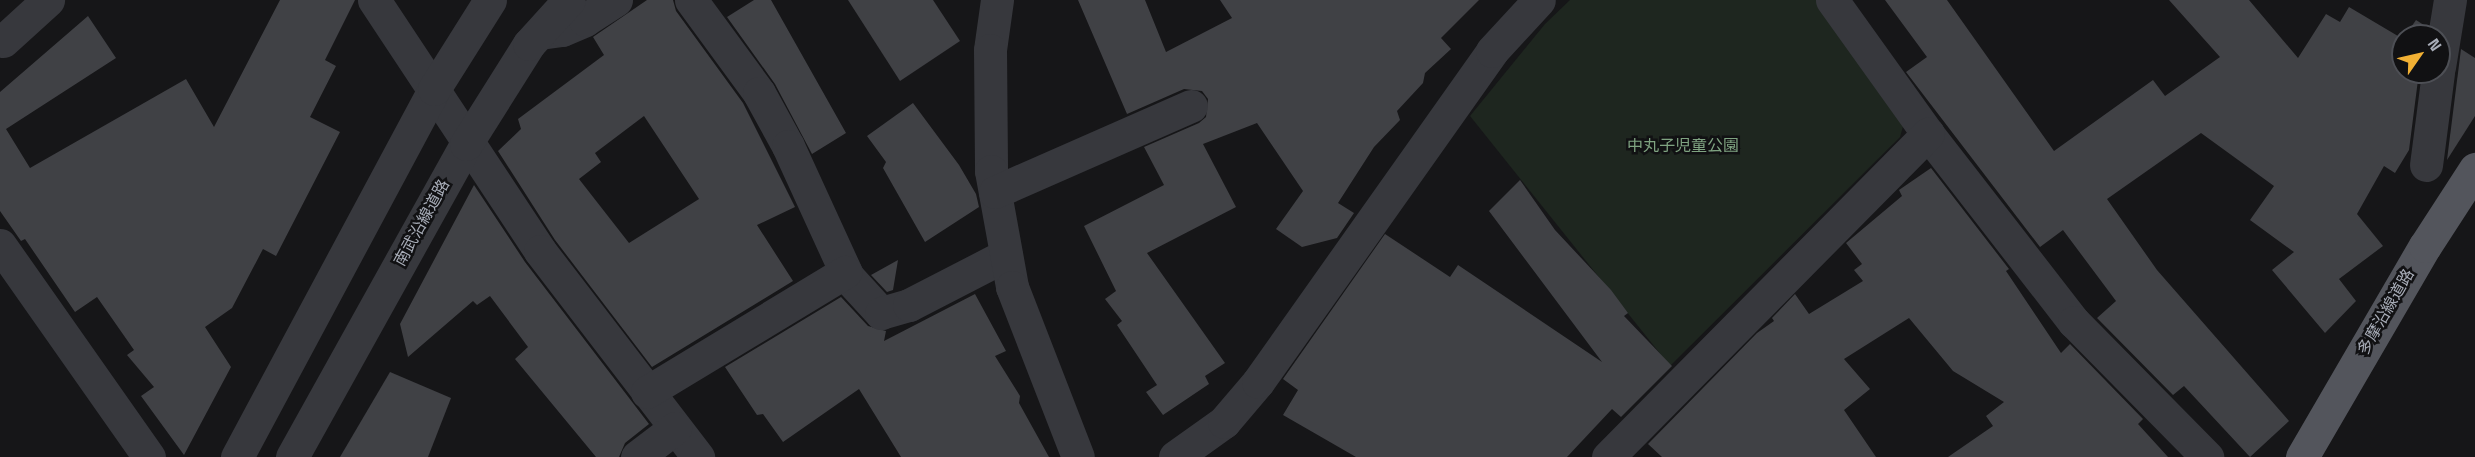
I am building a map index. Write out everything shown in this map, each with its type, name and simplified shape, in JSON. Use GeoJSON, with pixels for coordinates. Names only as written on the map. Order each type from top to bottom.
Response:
{"type":"FeatureCollection","features":[{"type":"Feature","properties":{"kind":"main road","name":"多摩沿線道路"},"geometry":{"type":"LineString","coordinates":[[2302,457],[2425,246],[2475,169]]}},
{"type":"Feature","properties":{"kind":"street"},"geometry":{"type":"LineString","coordinates":[[3,41],[48,0]]}},
{"type":"Feature","properties":{"kind":"street"},"geometry":{"type":"LineString","coordinates":[[374,0],[434,89],[466,144],[647,392],[698,457]]}},
{"type":"Feature","properties":{"kind":"street"},"geometry":{"type":"LineString","coordinates":[[237,457],[434,89],[490,0]]}},
{"type":"Feature","properties":{"kind":"street","name":"南武沿線道路"},"geometry":{"type":"LineString","coordinates":[[292,457],[466,144],[529,44],[569,0]]}},
{"type":"Feature","properties":{"kind":"street"},"geometry":{"type":"LineString","coordinates":[[540,33],[562,30],[585,20],[616,0]]}},
{"type":"Feature","properties":{"kind":"street"},"geometry":{"type":"LineString","coordinates":[[691,0],[764,102],[788,146],[845,272],[881,313],[909,305],[1006,255]]}},
{"type":"Feature","properties":{"kind":"street"},"geometry":{"type":"LineString","coordinates":[[997,0],[990,51],[991,171],[1012,287],[1040,366],[1078,457]]}},
{"type":"Feature","properties":{"kind":"street"},"geometry":{"type":"LineString","coordinates":[[1175,457],[1224,422],[1258,382],[1491,51],[1539,0]]}},
{"type":"Feature","properties":{"kind":"street"},"geometry":{"type":"LineString","coordinates":[[1832,0],[1928,134],[2074,322],[2207,457]]}},
{"type":"Feature","properties":{"kind":"street"},"geometry":{"type":"LineString","coordinates":[[2446,24],[2450,0]]}},
{"type":"Feature","properties":{"kind":"street"},"geometry":{"type":"LineString","coordinates":[[2426,165],[2436,84]]}},
{"type":"Feature","properties":{"kind":"street"},"geometry":{"type":"LineString","coordinates":[[995,192],[1191,106]]}},
{"type":"Feature","properties":{"kind":"street"},"geometry":{"type":"LineString","coordinates":[[1615,455],[1928,134]]}},
{"type":"Feature","properties":{"kind":"street"},"geometry":{"type":"LineString","coordinates":[[0,245],[149,457]]}},
{"type":"Feature","properties":{"kind":"street"},"geometry":{"type":"LineString","coordinates":[[647,392],[845,272]]}},
{"type":"Feature","properties":{"kind":"street"},"geometry":{"type":"LineString","coordinates":[[637,457],[675,428]]}},
{"type":"Feature","properties":{"kind":"green space","name":"中丸子児童公園"},"geometry":{"type":"Polygon","coordinates":[[[1570,0],[1823,0],[1904,123],[1900,137],[1670,366],[1470,116],[1545,24],[1570,0]]]}},
{"type":"Feature","properties":{"kind":"building"},"geometry":{"type":"Polygon","coordinates":[[[280,0],[355,0],[325,60],[336,66],[310,117],[340,132],[276,256],[263,249],[232,308],[205,327],[231,367],[184,455],[141,396],[154,387],[127,355],[134,350],[97,297],[75,312],[25,239],[21,241],[0,211],[0,92],[88,16],[116,58],[6,129],[30,168],[186,79],[214,127],[280,0]]]}},
{"type":"Feature","properties":{"kind":"building"},"geometry":{"type":"Polygon","coordinates":[[[647,0],[673,0],[676,11],[743,103],[795,207],[757,225],[793,281],[652,367],[555,240],[498,151],[521,129],[518,119],[604,55],[593,37],[647,0]],[[644,116],[595,153],[601,162],[579,179],[629,243],[699,199],[644,116]]]}},
{"type":"Feature","properties":{"kind":"building"},"geometry":{"type":"Polygon","coordinates":[[[754,0],[771,0],[846,133],[812,154],[775,84],[727,17],[754,0]]]}},
{"type":"Feature","properties":{"kind":"building"},"geometry":{"type":"Polygon","coordinates":[[[848,0],[933,0],[960,41],[900,81],[848,0]]]}},
{"type":"Feature","properties":{"kind":"building"},"geometry":{"type":"Polygon","coordinates":[[[1078,0],[1145,0],[1166,52],[1232,18],[1220,0],[1479,0],[1441,38],[1451,49],[1425,73],[1423,83],[1397,111],[1400,120],[1374,147],[1338,203],[1354,213],[1337,238],[1302,247],[1276,229],[1303,191],[1257,123],[1203,144],[1236,207],[1147,253],[1225,363],[1205,376],[1209,384],[1163,415],[1146,392],[1157,385],[1117,325],[1122,321],[1105,299],[1116,291],[1084,226],[1164,185],[1144,147],[1199,123],[1206,117],[1208,99],[1202,91],[1184,89],[1127,114],[1078,0]]]}},
{"type":"Feature","properties":{"kind":"building"},"geometry":{"type":"Polygon","coordinates":[[[1885,0],[1947,0],[2054,151],[2153,80],[2165,96],[2220,57],[2169,0],[2249,0],[2298,58],[2326,14],[2340,22],[2349,7],[2391,32],[2391,84],[2417,84],[2409,150],[2395,173],[2384,166],[2357,214],[2383,246],[2339,279],[2356,301],[2325,333],[2272,270],[2294,252],[2250,220],[2274,186],[2201,133],[2107,199],[2157,270],[2289,421],[2250,457],[2184,386],[2173,395],[2097,318],[2116,301],[2063,230],[2040,247],[1906,72],[1927,57],[1885,0]]]}},
{"type":"Feature","properties":{"kind":"building"},"geometry":{"type":"Polygon","coordinates":[[[2461,49],[2475,58],[2475,116],[2447,160],[2461,49]]]}},
{"type":"Feature","properties":{"kind":"building"},"geometry":{"type":"Polygon","coordinates":[[[913,103],[959,165],[976,194],[979,207],[925,242],[883,168],[886,162],[867,136],[913,103]]]}},
{"type":"Feature","properties":{"kind":"building"},"geometry":{"type":"Polygon","coordinates":[[[1931,168],[2009,269],[2006,271],[2061,353],[2070,344],[2143,419],[2138,424],[2168,457],[1948,457],[1993,426],[1986,416],[2004,402],[1953,371],[1909,318],[1844,359],[1870,389],[1844,410],[1876,457],[1662,457],[1648,444],[1757,333],[1774,321],[1772,318],[1795,294],[1809,314],[1863,281],[1854,270],[1862,264],[1846,243],[1902,196],[1899,190],[1931,168]]]}},
{"type":"Feature","properties":{"kind":"building"},"geometry":{"type":"Polygon","coordinates":[[[1520,180],[1555,230],[1611,290],[1628,313],[1624,316],[1672,366],[1621,417],[1612,409],[1567,457],[1356,457],[1283,415],[1298,390],[1283,379],[1385,234],[1450,277],[1458,265],[1602,362],[1489,211],[1520,180]]]}},
{"type":"Feature","properties":{"kind":"building"},"geometry":{"type":"Polygon","coordinates":[[[474,185],[525,262],[649,424],[625,443],[619,457],[596,457],[515,359],[528,347],[490,296],[477,305],[473,301],[408,357],[400,324],[474,185]]]}},
{"type":"Feature","properties":{"kind":"building"},"geometry":{"type":"Polygon","coordinates":[[[898,260],[893,290],[887,292],[871,275],[898,260]]]}},
{"type":"Feature","properties":{"kind":"building"},"geometry":{"type":"Polygon","coordinates":[[[975,294],[1006,351],[995,356],[1020,396],[1019,403],[1049,457],[901,457],[859,389],[783,442],[763,414],[757,415],[725,367],[841,297],[868,326],[886,331],[884,341],[975,294]]]}},
{"type":"Feature","properties":{"kind":"building"},"geometry":{"type":"Polygon","coordinates":[[[390,372],[451,398],[428,457],[340,457],[390,372]]]}}]}
